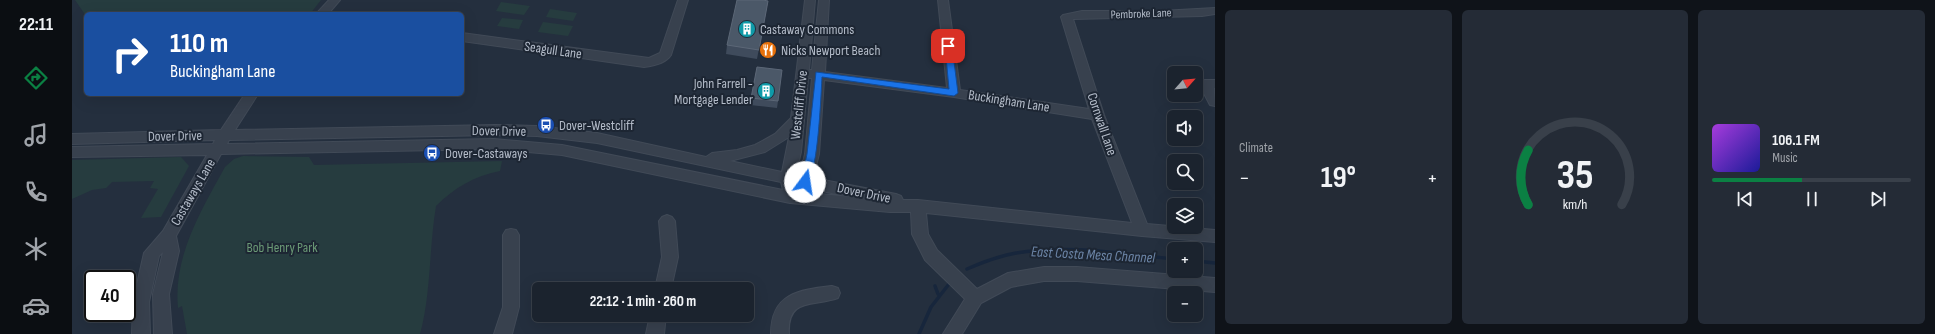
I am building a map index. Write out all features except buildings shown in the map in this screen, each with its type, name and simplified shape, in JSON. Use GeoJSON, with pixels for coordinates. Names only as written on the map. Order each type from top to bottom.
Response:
{"type":"FeatureCollection","features":[{"type":"Feature","properties":{"kind":"street"},"geometry":{"type":"LineString","coordinates":[[324,12],[335,0]]}},
{"type":"Feature","properties":{"kind":"street","name":"Seagull Lane"},"geometry":{"type":"LineString","coordinates":[[464,37],[644,63],[652,62],[665,55],[683,0]]}},
{"type":"Feature","properties":{"kind":"street","name":"Westcliff Drive"},"geometry":{"type":"LineString","coordinates":[[790,197],[788,178],[794,152],[810,0]]}},
{"type":"Feature","properties":{"kind":"street","name":"Westcliff Drive"},"geometry":{"type":"LineString","coordinates":[[805,182],[812,154],[824,0]]}},
{"type":"Feature","properties":{"kind":"street"},"geometry":{"type":"LineString","coordinates":[[943,0],[954,93]]}},
{"type":"Feature","properties":{"kind":"street","name":"Pembroke Lane"},"geometry":{"type":"LineString","coordinates":[[1067,16],[1075,14],[1164,14],[1215,11]]}},
{"type":"Feature","properties":{"kind":"street","name":"Cornwall Lane"},"geometry":{"type":"LineString","coordinates":[[1067,16],[1097,115],[1142,230]]}},
{"type":"Feature","properties":{"kind":"street","name":"Buckingham Lane"},"geometry":{"type":"LineString","coordinates":[[802,73],[954,93],[1097,115]]}},
{"type":"Feature","properties":{"kind":"street"},"geometry":{"type":"LineString","coordinates":[[1210,84],[1215,102]]}},
{"type":"Feature","properties":{"kind":"street","name":"Castaways Lane"},"geometry":{"type":"LineString","coordinates":[[141,334],[141,302],[152,254],[168,236],[225,135],[251,96]]}},
{"type":"Feature","properties":{"kind":"street"},"geometry":{"type":"LineString","coordinates":[[672,155],[712,158],[730,157],[746,153],[776,142],[788,132],[797,120]]}},
{"type":"Feature","properties":{"kind":"street","name":"Dover Drive"},"geometry":{"type":"LineString","coordinates":[[72,152],[494,137],[537,131],[597,138],[672,155],[886,197],[918,206]]}},
{"type":"Feature","properties":{"kind":"street","name":"Dover Drive"},"geometry":{"type":"LineString","coordinates":[[72,139],[225,135],[494,137],[790,197],[890,206],[918,206],[1142,230],[1215,236]]}},
{"type":"Feature","properties":{"kind":"street"},"geometry":{"type":"LineString","coordinates":[[790,197],[805,182]]}},
{"type":"Feature","properties":{"kind":"street"},"geometry":{"type":"LineString","coordinates":[[918,206],[920,234],[931,255],[975,298]]}},
{"type":"Feature","properties":{"kind":"street"},"geometry":{"type":"LineString","coordinates":[[665,282],[670,257],[667,220]]}},
{"type":"Feature","properties":{"kind":"street"},"geometry":{"type":"LineString","coordinates":[[503,334],[511,307],[511,235]]}},
{"type":"Feature","properties":{"kind":"street","name":"Castaways Lane"},"geometry":{"type":"LineString","coordinates":[[163,334],[161,296],[171,251],[168,236]]}},
{"type":"Feature","properties":{"kind":"street"},"geometry":{"type":"LineString","coordinates":[[952,334],[975,298],[1008,280],[1044,274],[1078,274],[1215,285]]}},
{"type":"Feature","properties":{"kind":"street"},"geometry":{"type":"LineString","coordinates":[[780,334],[781,315],[790,304],[803,297],[832,293]]}},
{"type":"Feature","properties":{"kind":"street"},"geometry":{"type":"LineString","coordinates":[[141,302],[161,296]]}},
{"type":"Feature","properties":{"kind":"street"},"geometry":{"type":"LineString","coordinates":[[655,334],[657,322]]}},
{"type":"Feature","properties":{"kind":"green space"},"geometry":{"type":"Polygon","coordinates":[[[75,0],[321,0],[312,12],[84,13],[75,0]]]}},
{"type":"Feature","properties":{"kind":"green space"},"geometry":{"type":"Polygon","coordinates":[[[501,2],[530,6],[524,15],[496,11],[501,2]]]}},
{"type":"Feature","properties":{"kind":"green space"},"geometry":{"type":"Polygon","coordinates":[[[550,9],[577,13],[573,21],[546,17],[550,9]]]}},
{"type":"Feature","properties":{"kind":"green space"},"geometry":{"type":"Polygon","coordinates":[[[502,18],[523,20],[519,29],[497,26],[502,18]]]}},
{"type":"Feature","properties":{"kind":"green space"},"geometry":{"type":"Polygon","coordinates":[[[543,22],[573,26],[568,36],[538,32],[543,22]]]}},
{"type":"Feature","properties":{"kind":"green space","name":"Bob Henry Park"},"geometry":{"type":"Polygon","coordinates":[[[243,156],[309,157],[314,165],[502,161],[500,171],[482,176],[457,188],[436,206],[424,319],[420,334],[187,334],[182,306],[178,308],[180,270],[184,252],[198,217],[225,167],[234,159],[243,156]]]}},
{"type":"Feature","properties":{"kind":"green space"},"geometry":{"type":"Polygon","coordinates":[[[181,157],[189,166],[161,217],[141,218],[158,189],[150,188],[154,181],[112,182],[106,188],[92,190],[72,199],[72,160],[181,157]]]}},
{"type":"Feature","properties":{"kind":"waterway","name":"East Costa Mesa Channel"},"geometry":{"type":"LineString","coordinates":[[967,269],[1010,254],[1036,250],[1055,249],[1095,251],[1167,258]]}},
{"type":"Feature","properties":{"kind":"waterway","name":"East Costa Mesa Channel"},"geometry":{"type":"LineString","coordinates":[[1203,262],[1215,263]]}},
{"type":"Feature","properties":{"kind":"waterway","name":"East Costa Mesa Channel"},"geometry":{"type":"LineString","coordinates":[[919,334],[931,307],[949,284]]}},
{"type":"Feature","properties":{"kind":"waterway","name":"East Costa Mesa Channel"},"geometry":{"type":"LineString","coordinates":[[935,286],[938,294]]}},
{"type":"Feature","properties":{"kind":"place","name":"Castaway Commons"},"geometry":{"type":"Point","coordinates":[747,29]}},
{"type":"Feature","properties":{"kind":"place","name":"Nicks Newport Beach"},"geometry":{"type":"Point","coordinates":[768,50]}},
{"type":"Feature","properties":{"kind":"place","name":"John Farrell - Mortgage Lender"},"geometry":{"type":"Point","coordinates":[766,91]}},
{"type":"Feature","properties":{"kind":"place","name":"Dover-Westcliff"},"geometry":{"type":"Point","coordinates":[546,125]}},
{"type":"Feature","properties":{"kind":"place","name":"Dover-Castaways"},"geometry":{"type":"Point","coordinates":[432,153]}},
{"type":"Feature","properties":{"kind":"route"},"geometry":{"type":"LineString","coordinates":[[805,182],[812,154],[818,74],[954,93],[948,46]]}}]}
